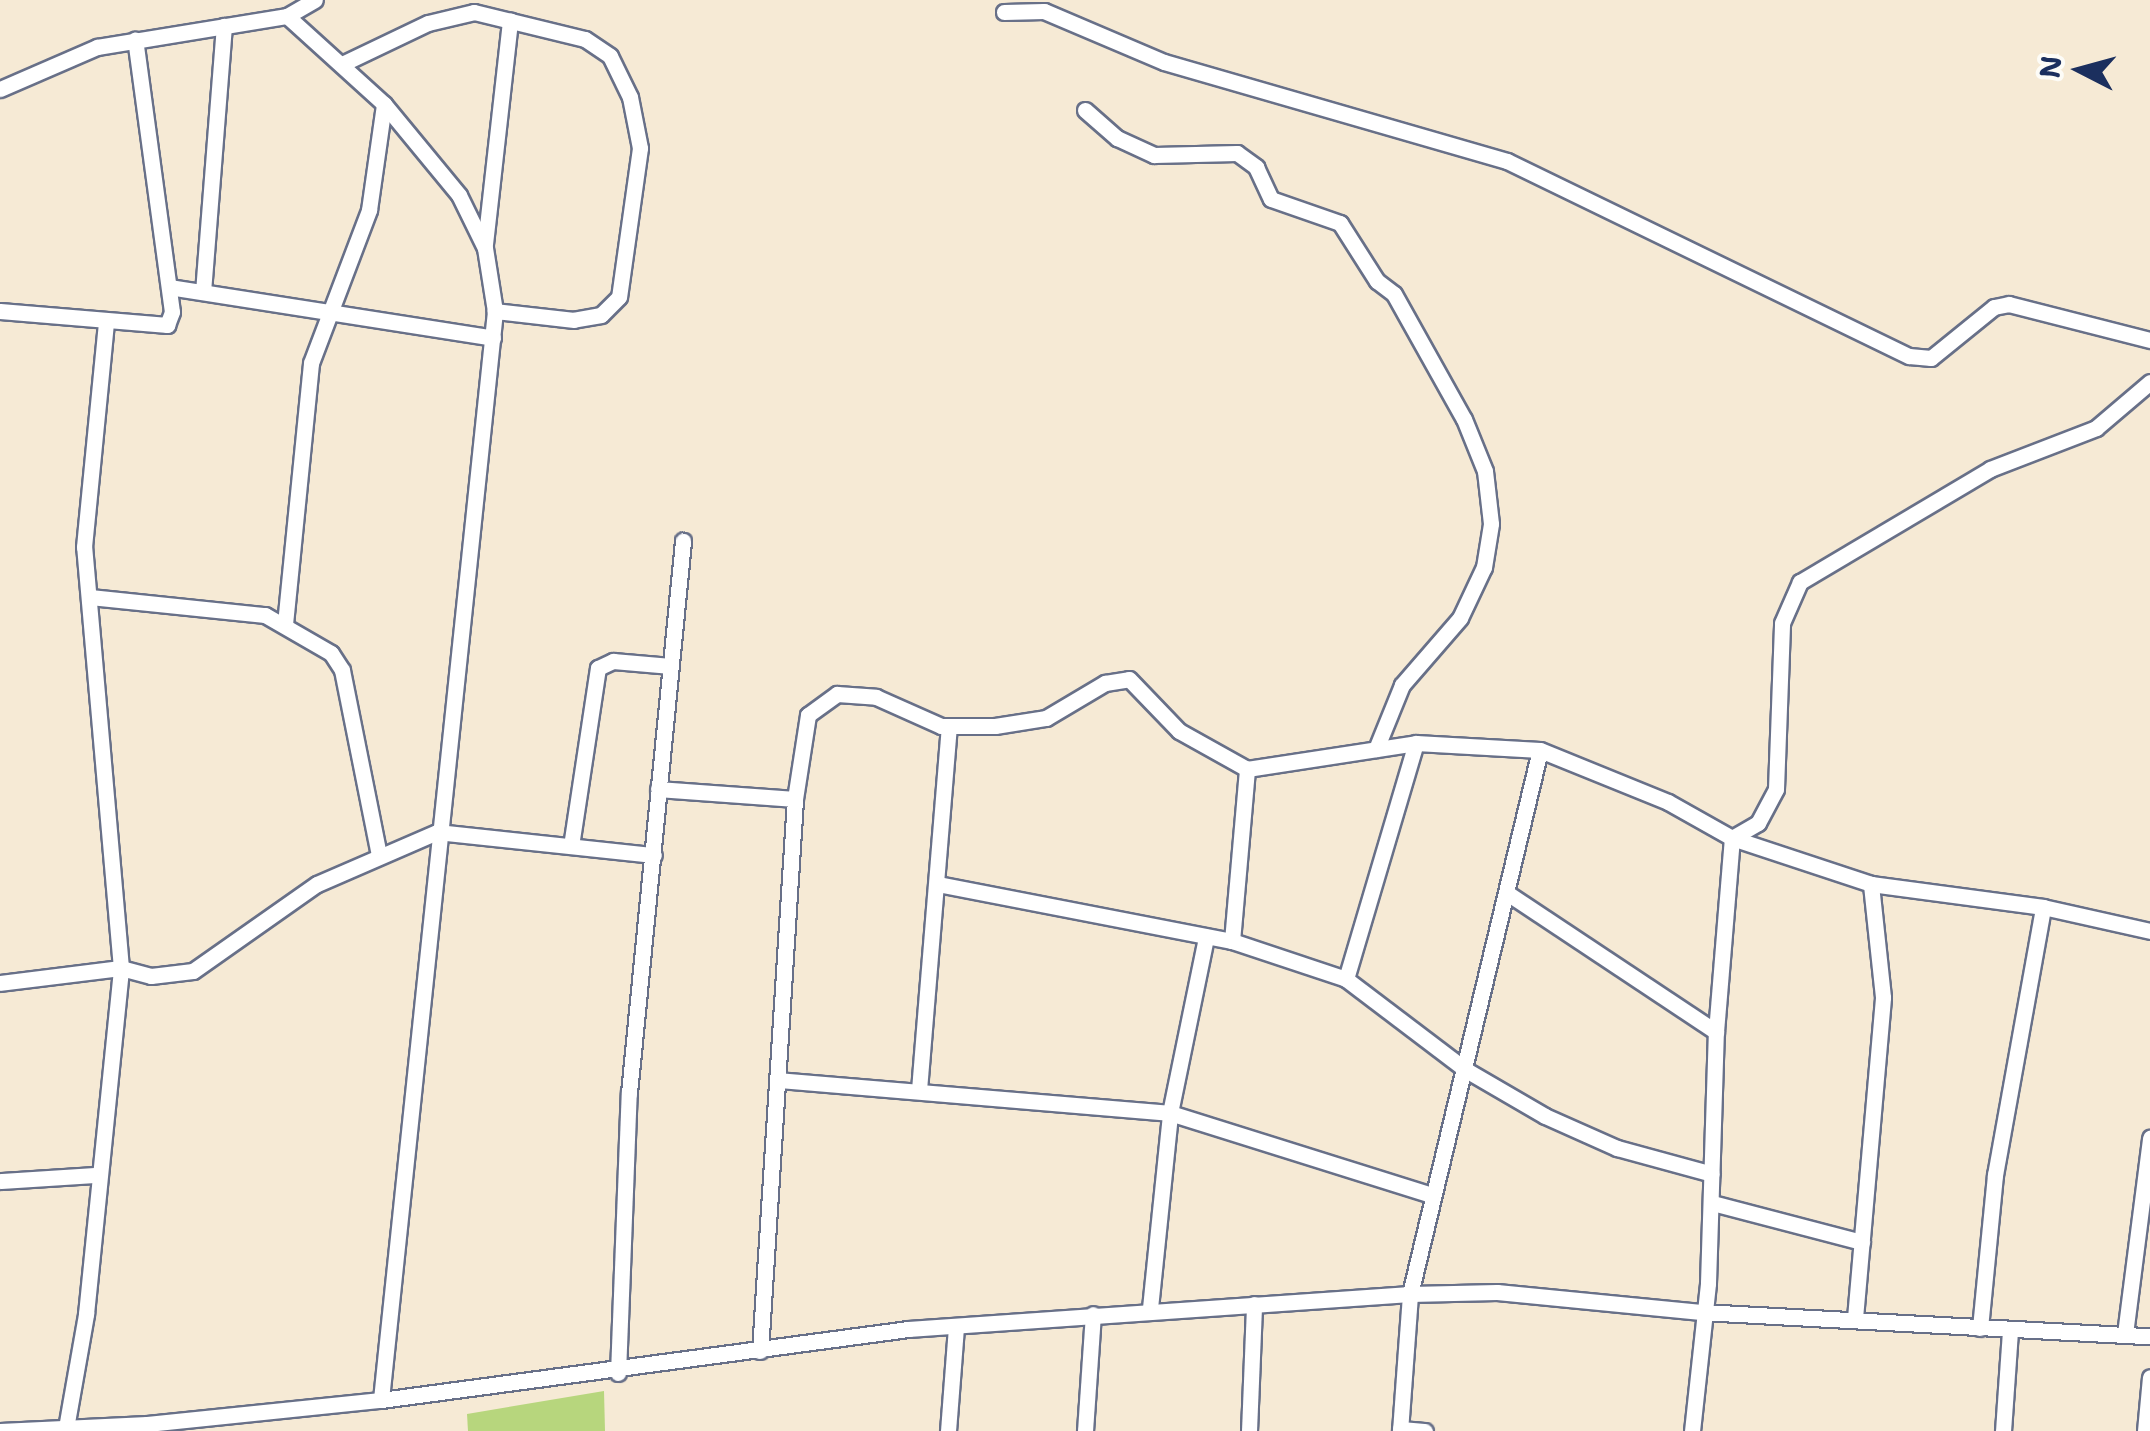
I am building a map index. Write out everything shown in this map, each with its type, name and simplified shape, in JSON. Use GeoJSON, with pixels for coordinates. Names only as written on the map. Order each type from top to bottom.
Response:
{"type":"FeatureCollection","features":[{"type":"Feature","properties":{"kind":"street"},"geometry":{"type":"LineString","coordinates":[[264,0],[264,20]]}},
{"type":"Feature","properties":{"kind":"street"},"geometry":{"type":"LineString","coordinates":[[0,89],[97,47],[287,16],[315,0]]}},
{"type":"Feature","properties":{"kind":"street"},"geometry":{"type":"LineString","coordinates":[[1004,12],[1044,11],[1164,62],[1507,161],[1909,356],[1930,358],[1994,306],[2009,304],[2150,340]]}},
{"type":"Feature","properties":{"kind":"street"},"geometry":{"type":"LineString","coordinates":[[342,64],[458,14],[510,20],[584,39],[610,56],[630,97],[640,148],[626,279],[612,308],[574,320],[495,312]]}},
{"type":"Feature","properties":{"kind":"street"},"geometry":{"type":"LineString","coordinates":[[287,16],[384,104],[459,196],[485,248]]}},
{"type":"Feature","properties":{"kind":"street"},"geometry":{"type":"LineString","coordinates":[[381,1400],[437,832],[493,338],[495,312],[485,248],[510,20]]}},
{"type":"Feature","properties":{"kind":"street"},"geometry":{"type":"LineString","coordinates":[[203,292],[224,26]]}},
{"type":"Feature","properties":{"kind":"street"},"geometry":{"type":"LineString","coordinates":[[0,311],[168,326],[169,287],[135,39]]}},
{"type":"Feature","properties":{"kind":"street"},"geometry":{"type":"LineString","coordinates":[[284,624],[309,375],[369,210],[384,104]]}},
{"type":"Feature","properties":{"kind":"street"},"geometry":{"type":"LineString","coordinates":[[1086,110],[1117,138],[1154,155],[1237,153],[1256,167],[1270,199],[1340,223],[1377,281],[1394,294],[1464,419],[1484,470],[1491,524],[1484,567],[1460,618],[1402,685],[1376,749]]}},
{"type":"Feature","properties":{"kind":"street"},"geometry":{"type":"LineString","coordinates":[[169,287],[493,338]]}},
{"type":"Feature","properties":{"kind":"street"},"geometry":{"type":"LineString","coordinates":[[66,1428],[86,1314],[95,1176],[121,968],[84,547],[106,322]]}},
{"type":"Feature","properties":{"kind":"street"},"geometry":{"type":"LineString","coordinates":[[1732,838],[1758,823],[1776,789],[1782,622],[1800,582],[1990,468],[2096,428],[2150,382]]}},
{"type":"Feature","properties":{"kind":"street"},"geometry":{"type":"LineString","coordinates":[[618,1373],[630,1093],[684,542]]}},
{"type":"Feature","properties":{"kind":"street"},"geometry":{"type":"LineString","coordinates":[[90,596],[264,616],[284,624],[338,660],[379,855]]}},
{"type":"Feature","properties":{"kind":"street"},"geometry":{"type":"LineString","coordinates":[[571,846],[598,668],[614,661],[671,666]]}},
{"type":"Feature","properties":{"kind":"street"},"geometry":{"type":"LineString","coordinates":[[760,1352],[795,799],[808,715],[837,694],[876,696],[950,727],[1046,718],[1105,683],[1129,679],[1180,731],[1246,769],[1416,743],[1540,750],[1668,802],[1732,838],[1871,884],[2042,907],[2150,931]]}},
{"type":"Feature","properties":{"kind":"street"},"geometry":{"type":"LineString","coordinates":[[919,1090],[950,727]]}},
{"type":"Feature","properties":{"kind":"street"},"geometry":{"type":"LineString","coordinates":[[1346,979],[1416,743]]}},
{"type":"Feature","properties":{"kind":"street"},"geometry":{"type":"LineString","coordinates":[[1425,1431],[1400,1430],[1410,1294],[1540,750]]}},
{"type":"Feature","properties":{"kind":"street"},"geometry":{"type":"LineString","coordinates":[[1232,941],[1246,769]]}},
{"type":"Feature","properties":{"kind":"street"},"geometry":{"type":"LineString","coordinates":[[658,788],[795,799]]}},
{"type":"Feature","properties":{"kind":"street"},"geometry":{"type":"LineString","coordinates":[[0,983],[121,968],[151,976],[193,971],[316,884],[437,832],[654,855]]}},
{"type":"Feature","properties":{"kind":"street"},"geometry":{"type":"LineString","coordinates":[[1692,1431],[1712,1203],[1716,1032],[1732,838]]}},
{"type":"Feature","properties":{"kind":"street"},"geometry":{"type":"LineString","coordinates":[[938,884],[1232,941],[1346,979],[1466,1070],[1617,1148],[1712,1174]]}},
{"type":"Feature","properties":{"kind":"street"},"geometry":{"type":"LineString","coordinates":[[1855,1318],[1883,997],[1871,884]]}},
{"type":"Feature","properties":{"kind":"street"},"geometry":{"type":"LineString","coordinates":[[1507,893],[1716,1032]]}},
{"type":"Feature","properties":{"kind":"street"},"geometry":{"type":"LineString","coordinates":[[1980,1328],[1995,1174],[2042,907]]}},
{"type":"Feature","properties":{"kind":"street"},"geometry":{"type":"LineString","coordinates":[[1150,1308],[1170,1113],[1206,936]]}},
{"type":"Feature","properties":{"kind":"street"},"geometry":{"type":"LineString","coordinates":[[778,1080],[1170,1113],[1432,1196]]}},
{"type":"Feature","properties":{"kind":"street"},"geometry":{"type":"LineString","coordinates":[[2125,1334],[2150,1138]]}},
{"type":"Feature","properties":{"kind":"street"},"geometry":{"type":"LineString","coordinates":[[0,1181],[95,1176]]}},
{"type":"Feature","properties":{"kind":"street"},"geometry":{"type":"LineString","coordinates":[[1712,1203],[1862,1242]]}},
{"type":"Feature","properties":{"kind":"street"},"geometry":{"type":"LineString","coordinates":[[0,1431],[121,1429],[618,1373],[956,1326],[1150,1308],[1410,1294],[1497,1292],[1701,1312],[1855,1318],[2010,1332],[2150,1336]]}},
{"type":"Feature","properties":{"kind":"street"},"geometry":{"type":"LineString","coordinates":[[1249,1431],[1254,1304]]}},
{"type":"Feature","properties":{"kind":"street"},"geometry":{"type":"LineString","coordinates":[[1085,1431],[1093,1314]]}},
{"type":"Feature","properties":{"kind":"street"},"geometry":{"type":"LineString","coordinates":[[948,1431],[956,1326]]}},
{"type":"Feature","properties":{"kind":"street"},"geometry":{"type":"LineString","coordinates":[[2003,1431],[2010,1332]]}},
{"type":"Feature","properties":{"kind":"street"},"geometry":{"type":"LineString","coordinates":[[2146,1431],[2150,1377]]}},
{"type":"Feature","properties":{"kind":"green space"},"geometry":{"type":"Polygon","coordinates":[[[604,1391],[605,1431],[468,1431],[467,1414],[604,1391]]]}}]}
